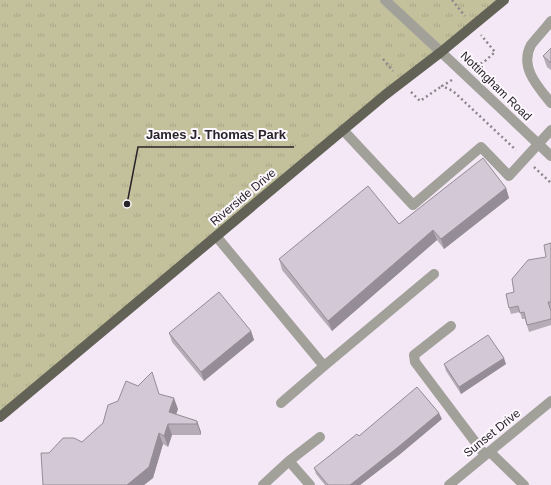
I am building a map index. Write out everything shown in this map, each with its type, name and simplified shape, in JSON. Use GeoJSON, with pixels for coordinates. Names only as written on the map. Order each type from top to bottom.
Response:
{"type":"FeatureCollection","features":[{"type":"Feature","properties":{"kind":"main road","name":"Riverside Drive"},"geometry":{"type":"LineString","coordinates":[[0,417],[385,95],[441,52],[504,0]]}},
{"type":"Feature","properties":{"kind":"street","name":"Nottingham Road"},"geometry":{"type":"LineString","coordinates":[[385,0],[551,156]]}},
{"type":"Feature","properties":{"kind":"street"},"geometry":{"type":"LineString","coordinates":[[551,21],[532,45],[527,56],[534,83],[551,103]]}},
{"type":"Feature","properties":{"kind":"street"},"geometry":{"type":"LineString","coordinates":[[344,130],[413,205],[481,147],[509,176],[551,130]]}},
{"type":"Feature","properties":{"kind":"street"},"geometry":{"type":"LineString","coordinates":[[216,236],[324,366]]}},
{"type":"Feature","properties":{"kind":"street"},"geometry":{"type":"LineString","coordinates":[[281,403],[434,274]]}},
{"type":"Feature","properties":{"kind":"street"},"geometry":{"type":"LineString","coordinates":[[451,326],[414,355],[415,362],[488,453],[524,485]]}},
{"type":"Feature","properties":{"kind":"street","name":"Sunset Drive"},"geometry":{"type":"LineString","coordinates":[[449,485],[551,401]]}},
{"type":"Feature","properties":{"kind":"street"},"geometry":{"type":"LineString","coordinates":[[263,485],[289,461],[320,437]]}},
{"type":"Feature","properties":{"kind":"street"},"geometry":{"type":"LineString","coordinates":[[289,461],[310,485]]}},
{"type":"Feature","properties":{"kind":"green space"},"geometry":{"type":"Polygon","coordinates":[[[0,0],[504,0],[0,417],[0,0]]]}},
{"type":"Feature","properties":{"kind":"building"},"geometry":{"type":"Polygon","coordinates":[[[551,48],[551,63],[543,56],[551,48]]]}},
{"type":"Feature","properties":{"kind":"building"},"geometry":{"type":"Polygon","coordinates":[[[483,158],[506,188],[441,239],[433,230],[328,321],[279,259],[368,186],[399,224],[483,158]]]}},
{"type":"Feature","properties":{"kind":"building"},"geometry":{"type":"Polygon","coordinates":[[[551,243],[551,302],[548,302],[551,311],[551,319],[527,325],[524,312],[520,313],[518,306],[509,308],[506,294],[514,292],[512,279],[528,260],[546,257],[544,245],[551,243]]]}},
{"type":"Feature","properties":{"kind":"building"},"geometry":{"type":"Polygon","coordinates":[[[219,292],[251,331],[201,372],[169,333],[219,292]]]}},
{"type":"Feature","properties":{"kind":"building"},"geometry":{"type":"Polygon","coordinates":[[[488,335],[504,358],[459,387],[444,364],[488,335]]]}},
{"type":"Feature","properties":{"kind":"building"},"geometry":{"type":"Polygon","coordinates":[[[152,372],[159,394],[174,398],[169,412],[197,421],[197,424],[168,424],[164,436],[159,433],[149,467],[127,485],[43,485],[41,453],[49,453],[63,438],[74,438],[82,442],[103,423],[108,405],[118,401],[126,381],[138,386],[152,372]]]}},
{"type":"Feature","properties":{"kind":"building"},"geometry":{"type":"Polygon","coordinates":[[[417,387],[439,413],[350,485],[328,485],[314,468],[357,434],[359,436],[417,387]]]}},
{"type":"Feature","properties":{"kind":"place","name":"James J. Thomas Park"},"geometry":{"type":"Point","coordinates":[127,204]}}]}
